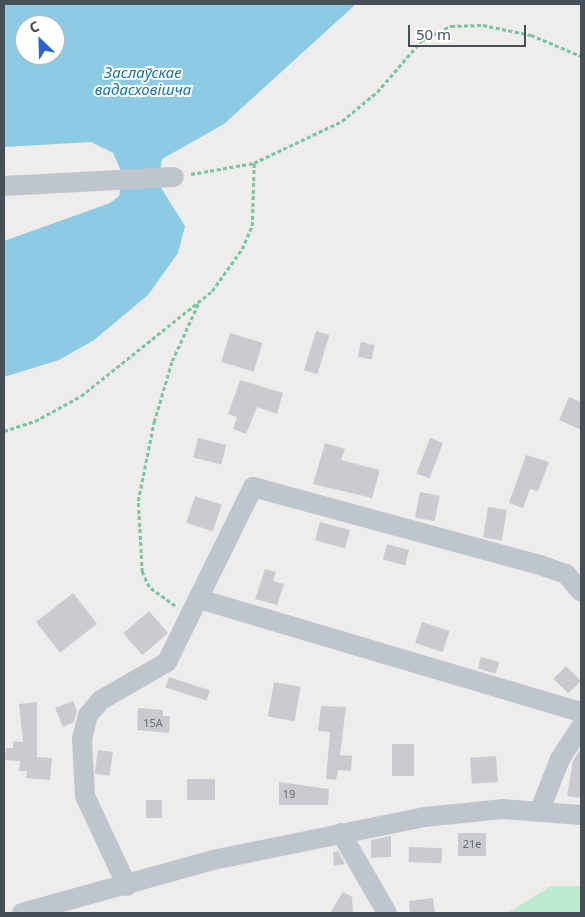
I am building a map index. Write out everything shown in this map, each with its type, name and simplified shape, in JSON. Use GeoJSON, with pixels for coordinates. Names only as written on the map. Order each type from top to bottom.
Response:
{"type":"FeatureCollection","features":[{"type":"Feature","properties":{"kind":"street"},"geometry":{"type":"LineString","coordinates":[[4,186],[104,178],[174,177]]}},
{"type":"Feature","properties":{"kind":"street"},"geometry":{"type":"LineString","coordinates":[[127,886],[84,796],[82,739],[88,714],[101,700],[167,662],[253,488],[537,564],[566,574],[581,592]]}},
{"type":"Feature","properties":{"kind":"street"},"geometry":{"type":"LineString","coordinates":[[194,608],[581,712]]}},
{"type":"Feature","properties":{"kind":"street"},"geometry":{"type":"LineString","coordinates":[[540,810],[560,760],[581,727]]}},
{"type":"Feature","properties":{"kind":"street"},"geometry":{"type":"LineString","coordinates":[[22,913],[127,886],[213,860],[341,833],[502,808],[581,815]]}},
{"type":"Feature","properties":{"kind":"street"},"geometry":{"type":"LineString","coordinates":[[341,833],[386,913]]}},
{"type":"Feature","properties":{"kind":"path"},"geometry":{"type":"LineString","coordinates":[[174,177],[254,163],[342,121],[377,92],[421,41],[451,26],[483,25],[531,35],[581,56]]}},
{"type":"Feature","properties":{"kind":"path"},"geometry":{"type":"LineString","coordinates":[[4,431],[35,421],[81,396],[201,300],[242,249],[252,226],[254,163]]}},
{"type":"Feature","properties":{"kind":"path"},"geometry":{"type":"LineString","coordinates":[[194,608],[149,587],[142,572],[136,532],[154,422],[172,361],[201,300]]}},
{"type":"Feature","properties":{"kind":"green space"},"geometry":{"type":"Polygon","coordinates":[[[551,886],[581,886],[581,913],[507,913],[551,886]]]}},
{"type":"Feature","properties":{"kind":"water","name":"Заслаўскае вадасховішча"},"geometry":{"type":"Polygon","coordinates":[[[4,4],[356,4],[224,124],[162,159],[158,183],[185,226],[178,253],[148,295],[94,340],[59,360],[4,377],[4,241],[110,203],[119,196],[123,175],[113,153],[91,142],[4,147],[4,4]]]}},
{"type":"Feature","properties":{"kind":"building"},"geometry":{"type":"Polygon","coordinates":[[[316,331],[329,335],[317,374],[304,370],[316,331]]]}},
{"type":"Feature","properties":{"kind":"building"},"geometry":{"type":"Polygon","coordinates":[[[230,333],[263,343],[254,372],[221,362],[230,333]]]}},
{"type":"Feature","properties":{"kind":"building"},"geometry":{"type":"Polygon","coordinates":[[[361,342],[375,345],[372,360],[358,357],[361,342]]]}},
{"type":"Feature","properties":{"kind":"building"},"geometry":{"type":"Polygon","coordinates":[[[240,380],[283,393],[277,414],[257,407],[246,434],[233,429],[237,417],[228,414],[240,380]]]}},
{"type":"Feature","properties":{"kind":"building"},"geometry":{"type":"Polygon","coordinates":[[[569,397],[581,402],[581,430],[559,420],[569,397]]]}},
{"type":"Feature","properties":{"kind":"building"},"geometry":{"type":"Polygon","coordinates":[[[198,438],[226,445],[221,464],[193,457],[198,438]]]}},
{"type":"Feature","properties":{"kind":"building"},"geometry":{"type":"Polygon","coordinates":[[[430,438],[443,443],[429,478],[416,473],[430,438]]]}},
{"type":"Feature","properties":{"kind":"building"},"geometry":{"type":"Polygon","coordinates":[[[325,443],[345,449],[341,460],[380,470],[372,498],[313,484],[325,443]]]}},
{"type":"Feature","properties":{"kind":"building"},"geometry":{"type":"Polygon","coordinates":[[[526,455],[549,462],[538,491],[530,489],[523,508],[509,503],[526,455]]]}},
{"type":"Feature","properties":{"kind":"building"},"geometry":{"type":"Polygon","coordinates":[[[420,492],[440,496],[435,521],[415,518],[420,492]]]}},
{"type":"Feature","properties":{"kind":"building"},"geometry":{"type":"Polygon","coordinates":[[[195,496],[222,505],[213,531],[186,523],[195,496]]]}},
{"type":"Feature","properties":{"kind":"building"},"geometry":{"type":"Polygon","coordinates":[[[488,507],[507,510],[502,541],[483,538],[488,507]]]}},
{"type":"Feature","properties":{"kind":"building"},"geometry":{"type":"Polygon","coordinates":[[[320,522],[350,530],[345,548],[315,540],[320,522]]]}},
{"type":"Feature","properties":{"kind":"building"},"geometry":{"type":"Polygon","coordinates":[[[387,544],[409,550],[405,565],[383,559],[387,544]]]}},
{"type":"Feature","properties":{"kind":"building"},"geometry":{"type":"Polygon","coordinates":[[[265,569],[276,572],[273,581],[284,584],[277,605],[255,599],[265,569]]]}},
{"type":"Feature","properties":{"kind":"building"},"geometry":{"type":"Polygon","coordinates":[[[73,593],[97,624],[60,653],[36,622],[73,593]]]}},
{"type":"Feature","properties":{"kind":"building"},"geometry":{"type":"Polygon","coordinates":[[[149,611],[168,633],[142,655],[123,633],[149,611]]]}},
{"type":"Feature","properties":{"kind":"building"},"geometry":{"type":"Polygon","coordinates":[[[422,622],[450,631],[443,652],[415,643],[422,622]]]}},
{"type":"Feature","properties":{"kind":"building"},"geometry":{"type":"Polygon","coordinates":[[[481,657],[499,662],[496,674],[478,669],[481,657]]]}},
{"type":"Feature","properties":{"kind":"building"},"geometry":{"type":"Polygon","coordinates":[[[566,666],[581,681],[568,694],[553,679],[566,666]]]}},
{"type":"Feature","properties":{"kind":"building"},"geometry":{"type":"Polygon","coordinates":[[[169,677],[210,690],[206,701],[166,687],[169,677]]]}},
{"type":"Feature","properties":{"kind":"building"},"geometry":{"type":"Polygon","coordinates":[[[274,682],[301,687],[295,721],[268,716],[274,682]]]}},
{"type":"Feature","properties":{"kind":"building"},"geometry":{"type":"Polygon","coordinates":[[[73,701],[77,711],[74,722],[63,727],[55,708],[73,701]]]}},
{"type":"Feature","properties":{"kind":"building"},"geometry":{"type":"Polygon","coordinates":[[[37,702],[37,757],[52,758],[50,780],[26,778],[27,771],[19,771],[20,761],[5,760],[6,748],[13,748],[13,741],[23,742],[19,704],[37,702]]]}},
{"type":"Feature","properties":{"kind":"building"},"geometry":{"type":"Polygon","coordinates":[[[321,706],[346,707],[340,755],[352,756],[351,771],[338,770],[336,780],[326,779],[330,732],[318,731],[321,706]]]}},
{"type":"Feature","properties":{"kind":"building"},"geometry":{"type":"Polygon","coordinates":[[[138,708],[163,710],[163,716],[170,716],[169,733],[137,730],[138,708]]]}},
{"type":"Feature","properties":{"kind":"building"},"geometry":{"type":"Polygon","coordinates":[[[392,744],[414,744],[414,776],[392,776],[392,744]]]}},
{"type":"Feature","properties":{"kind":"building"},"geometry":{"type":"Polygon","coordinates":[[[98,750],[113,752],[110,776],[95,774],[98,750]]]}},
{"type":"Feature","properties":{"kind":"building"},"geometry":{"type":"Polygon","coordinates":[[[579,751],[581,752],[581,798],[567,796],[573,761],[579,751]]]}},
{"type":"Feature","properties":{"kind":"building"},"geometry":{"type":"Polygon","coordinates":[[[496,756],[498,782],[472,784],[470,758],[496,756]]]}},
{"type":"Feature","properties":{"kind":"building"},"geometry":{"type":"Polygon","coordinates":[[[187,779],[215,779],[215,800],[187,800],[187,779]]]}},
{"type":"Feature","properties":{"kind":"building"},"geometry":{"type":"Polygon","coordinates":[[[279,782],[329,789],[328,805],[279,805],[279,782]]]}},
{"type":"Feature","properties":{"kind":"building"},"geometry":{"type":"Polygon","coordinates":[[[146,800],[162,800],[162,818],[146,818],[146,800]]]}},
{"type":"Feature","properties":{"kind":"building"},"geometry":{"type":"Polygon","coordinates":[[[458,833],[486,833],[486,856],[458,856],[458,833]]]}},
{"type":"Feature","properties":{"kind":"building"},"geometry":{"type":"Polygon","coordinates":[[[391,836],[391,857],[371,858],[371,840],[391,836]]]}},
{"type":"Feature","properties":{"kind":"building"},"geometry":{"type":"Polygon","coordinates":[[[409,847],[442,848],[441,863],[408,862],[409,847]]]}},
{"type":"Feature","properties":{"kind":"building"},"geometry":{"type":"Polygon","coordinates":[[[338,851],[345,864],[334,866],[333,852],[338,851]]]}},
{"type":"Feature","properties":{"kind":"building"},"geometry":{"type":"Polygon","coordinates":[[[343,892],[352,897],[353,913],[330,913],[343,892]]]}},
{"type":"Feature","properties":{"kind":"building"},"geometry":{"type":"Polygon","coordinates":[[[433,898],[435,913],[410,913],[409,901],[433,898]]]}}]}
